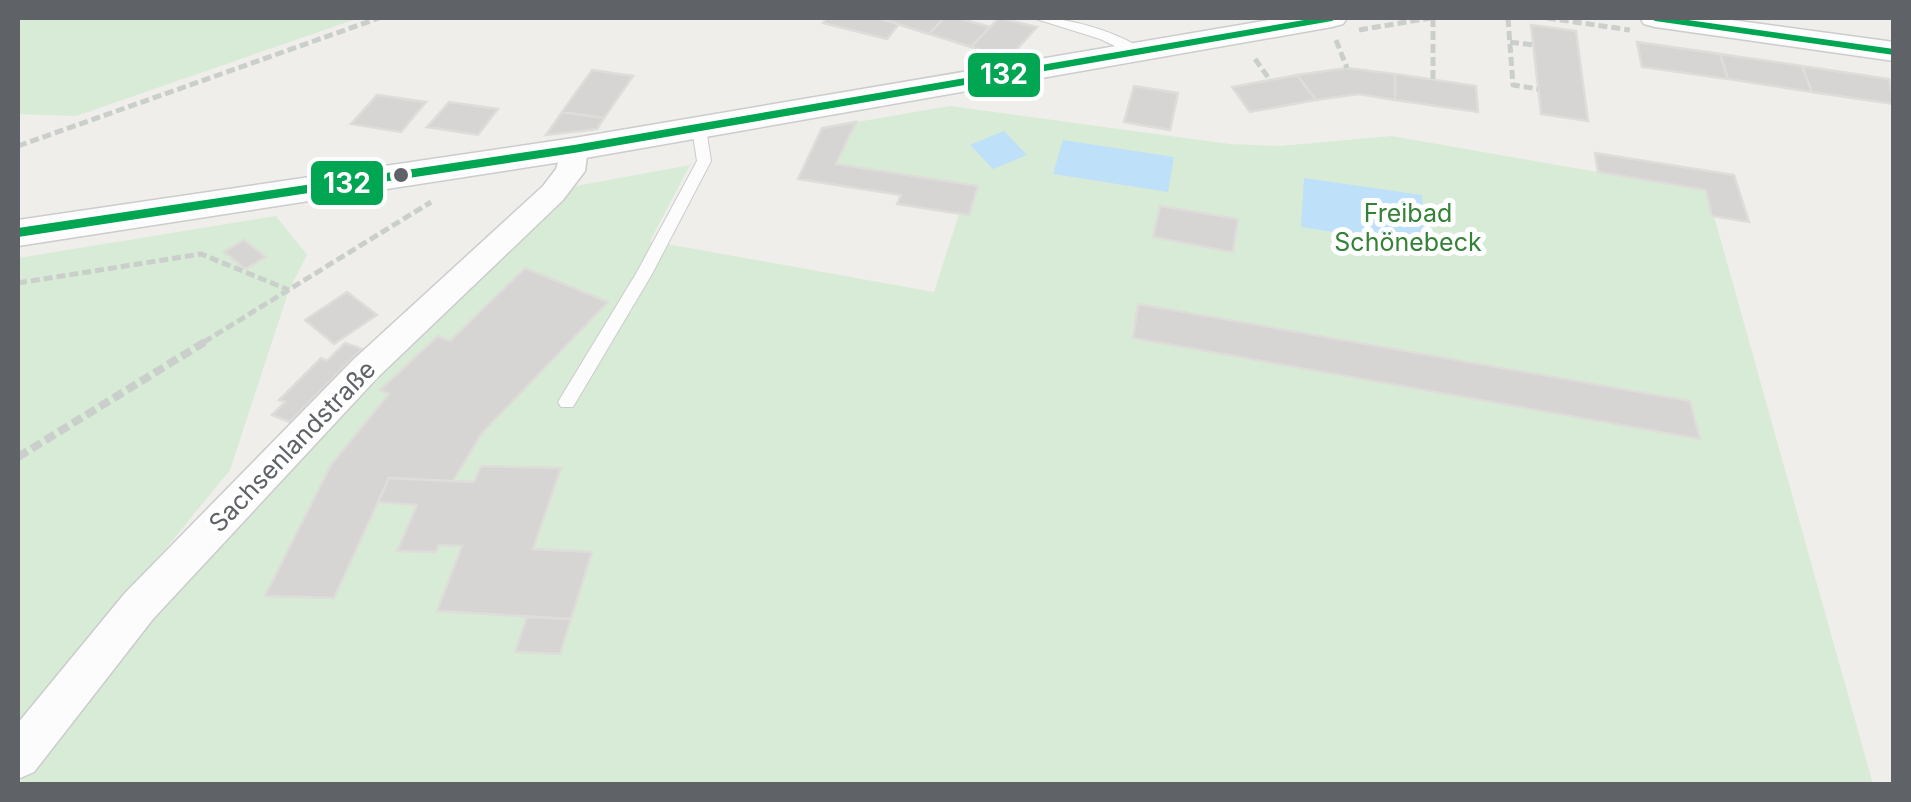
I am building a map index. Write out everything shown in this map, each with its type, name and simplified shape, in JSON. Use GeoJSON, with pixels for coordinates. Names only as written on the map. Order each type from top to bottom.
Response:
{"type":"FeatureCollection","features":[{"type":"Feature","properties":{"kind":"street"},"geometry":{"type":"LineString","coordinates":[[1655,18],[1894,52]]}},
{"type":"Feature","properties":{"kind":"street"},"geometry":{"type":"LineString","coordinates":[[18,233],[574,149],[1138,52],[1333,26]]}},
{"type":"Feature","properties":{"kind":"street","name":"Sachsenlandstraße"},"geometry":{"type":"LineString","coordinates":[[18,757],[139,606],[351,382],[553,192],[570,171],[574,149]]}},
{"type":"Feature","properties":{"kind":"lane"},"geometry":{"type":"LineString","coordinates":[[1039,18],[1106,36],[1138,52]]}},
{"type":"Feature","properties":{"kind":"lane"},"geometry":{"type":"LineString","coordinates":[[566,402],[644,274],[704,161],[699,128]]}},
{"type":"Feature","properties":{"kind":"path"},"geometry":{"type":"LineString","coordinates":[[18,146],[379,18]]}},
{"type":"Feature","properties":{"kind":"path"},"geometry":{"type":"LineString","coordinates":[[1432,80],[1433,18]]}},
{"type":"Feature","properties":{"kind":"path"},"geometry":{"type":"LineString","coordinates":[[1508,18],[1513,85],[1538,89]]}},
{"type":"Feature","properties":{"kind":"path"},"geometry":{"type":"LineString","coordinates":[[1333,26],[1347,68]]}},
{"type":"Feature","properties":{"kind":"path"},"geometry":{"type":"LineString","coordinates":[[1510,42],[1533,45]]}},
{"type":"Feature","properties":{"kind":"path"},"geometry":{"type":"LineString","coordinates":[[1249,50],[1270,80]]}},
{"type":"Feature","properties":{"kind":"path"},"geometry":{"type":"LineString","coordinates":[[18,456],[450,191],[471,164]]}},
{"type":"Feature","properties":{"kind":"path"},"geometry":{"type":"LineString","coordinates":[[18,283],[200,254],[289,290]]}},
{"type":"Feature","properties":{"kind":"green space"},"geometry":{"type":"Polygon","coordinates":[[[18,18],[359,18],[76,116],[18,114],[18,18]]]}},
{"type":"Feature","properties":{"kind":"green space","name":"Freibad Schönebeck"},"geometry":{"type":"Polygon","coordinates":[[[950,106],[1229,144],[1280,146],[1391,136],[1707,191],[1873,784],[18,784],[155,610],[400,348],[576,186],[690,165],[650,241],[934,292],[959,214],[897,204],[900,195],[798,179],[822,128],[950,106]]]}},
{"type":"Feature","properties":{"kind":"green space"},"geometry":{"type":"Polygon","coordinates":[[[276,216],[307,255],[289,290],[230,470],[18,729],[18,258],[276,216]]]}},
{"type":"Feature","properties":{"kind":"water"},"geometry":{"type":"Polygon","coordinates":[[[1004,131],[1027,155],[993,169],[970,145],[1004,131]]]}},
{"type":"Feature","properties":{"kind":"water"},"geometry":{"type":"Polygon","coordinates":[[[1063,140],[1174,157],[1168,192],[1053,174],[1063,140]]]}},
{"type":"Feature","properties":{"kind":"water"},"geometry":{"type":"Polygon","coordinates":[[[1304,178],[1422,195],[1424,246],[1301,227],[1304,178]]]}},
{"type":"Feature","properties":{"kind":"building"},"geometry":{"type":"Polygon","coordinates":[[[827,18],[878,18],[899,24],[887,39],[823,23],[827,18]]]}},
{"type":"Feature","properties":{"kind":"building"},"geometry":{"type":"Polygon","coordinates":[[[878,18],[944,18],[929,34],[878,18]]]}},
{"type":"Feature","properties":{"kind":"building"},"geometry":{"type":"Polygon","coordinates":[[[944,18],[990,27],[971,47],[929,34],[944,18]]]}},
{"type":"Feature","properties":{"kind":"building"},"geometry":{"type":"Polygon","coordinates":[[[999,18],[1037,27],[1008,59],[971,47],[999,18]]]}},
{"type":"Feature","properties":{"kind":"building"},"geometry":{"type":"Polygon","coordinates":[[[1531,25],[1576,31],[1588,121],[1541,114],[1531,25]]]}},
{"type":"Feature","properties":{"kind":"building"},"geometry":{"type":"Polygon","coordinates":[[[1637,42],[1720,54],[1728,79],[1642,67],[1637,42]]]}},
{"type":"Feature","properties":{"kind":"building"},"geometry":{"type":"Polygon","coordinates":[[[1720,54],[1802,66],[1812,92],[1728,79],[1720,54]]]}},
{"type":"Feature","properties":{"kind":"building"},"geometry":{"type":"Polygon","coordinates":[[[1802,66],[1889,79],[1894,104],[1812,92],[1802,66]]]}},
{"type":"Feature","properties":{"kind":"building"},"geometry":{"type":"Polygon","coordinates":[[[1347,68],[1395,74],[1395,100],[1359,94],[1316,100],[1297,75],[1347,68]]]}},
{"type":"Feature","properties":{"kind":"building"},"geometry":{"type":"Polygon","coordinates":[[[592,70],[633,76],[604,118],[562,112],[592,70]]]}},
{"type":"Feature","properties":{"kind":"building"},"geometry":{"type":"Polygon","coordinates":[[[1395,74],[1476,86],[1478,112],[1395,100],[1395,74]]]}},
{"type":"Feature","properties":{"kind":"building"},"geometry":{"type":"Polygon","coordinates":[[[1297,75],[1316,100],[1250,112],[1232,87],[1297,75]]]}},
{"type":"Feature","properties":{"kind":"building"},"geometry":{"type":"Polygon","coordinates":[[[1134,86],[1178,93],[1170,130],[1124,122],[1134,86]]]}},
{"type":"Feature","properties":{"kind":"building"},"geometry":{"type":"Polygon","coordinates":[[[377,95],[426,102],[401,132],[351,124],[377,95]]]}},
{"type":"Feature","properties":{"kind":"building"},"geometry":{"type":"Polygon","coordinates":[[[449,102],[498,109],[478,135],[427,127],[449,102]]]}},
{"type":"Feature","properties":{"kind":"building"},"geometry":{"type":"Polygon","coordinates":[[[562,112],[604,118],[597,129],[546,135],[562,112]]]}},
{"type":"Feature","properties":{"kind":"building"},"geometry":{"type":"Polygon","coordinates":[[[856,122],[836,164],[978,186],[969,215],[897,204],[901,195],[798,179],[822,128],[856,122]]]}},
{"type":"Feature","properties":{"kind":"building"},"geometry":{"type":"Polygon","coordinates":[[[1595,153],[1734,175],[1749,222],[1712,216],[1706,190],[1598,172],[1595,153]]]}},
{"type":"Feature","properties":{"kind":"building"},"geometry":{"type":"Polygon","coordinates":[[[1160,206],[1238,219],[1233,252],[1153,237],[1160,206]]]}},
{"type":"Feature","properties":{"kind":"building"},"geometry":{"type":"Polygon","coordinates":[[[244,240],[266,257],[245,269],[224,252],[244,240]]]}},
{"type":"Feature","properties":{"kind":"building"},"geometry":{"type":"Polygon","coordinates":[[[525,268],[608,302],[482,433],[453,481],[389,478],[334,598],[265,596],[331,465],[389,394],[380,390],[438,336],[450,341],[525,268]]]}},
{"type":"Feature","properties":{"kind":"building"},"geometry":{"type":"Polygon","coordinates":[[[347,292],[377,315],[334,344],[305,320],[347,292]]]}},
{"type":"Feature","properties":{"kind":"building"},"geometry":{"type":"Polygon","coordinates":[[[1138,304],[1690,401],[1700,439],[1133,338],[1138,304]]]}},
{"type":"Feature","properties":{"kind":"building"},"geometry":{"type":"Polygon","coordinates":[[[345,343],[362,349],[290,422],[272,415],[285,402],[279,400],[321,358],[327,361],[345,343]]]}},
{"type":"Feature","properties":{"kind":"building"},"geometry":{"type":"Polygon","coordinates":[[[481,466],[561,468],[533,549],[592,552],[571,619],[437,611],[462,546],[439,545],[436,552],[397,551],[417,505],[378,502],[389,478],[474,482],[481,466]]]}},
{"type":"Feature","properties":{"kind":"building"},"geometry":{"type":"Polygon","coordinates":[[[527,617],[571,619],[560,654],[515,652],[527,617]]]}},
{"type":"Feature","properties":{"kind":"transit line","name":"132"},"geometry":{"type":"LineString","coordinates":[[18,233],[574,149],[1332,18]]}},
{"type":"Feature","properties":{"kind":"transit line","name":"132"},"geometry":{"type":"LineString","coordinates":[[1655,18],[1894,52]]}}]}
